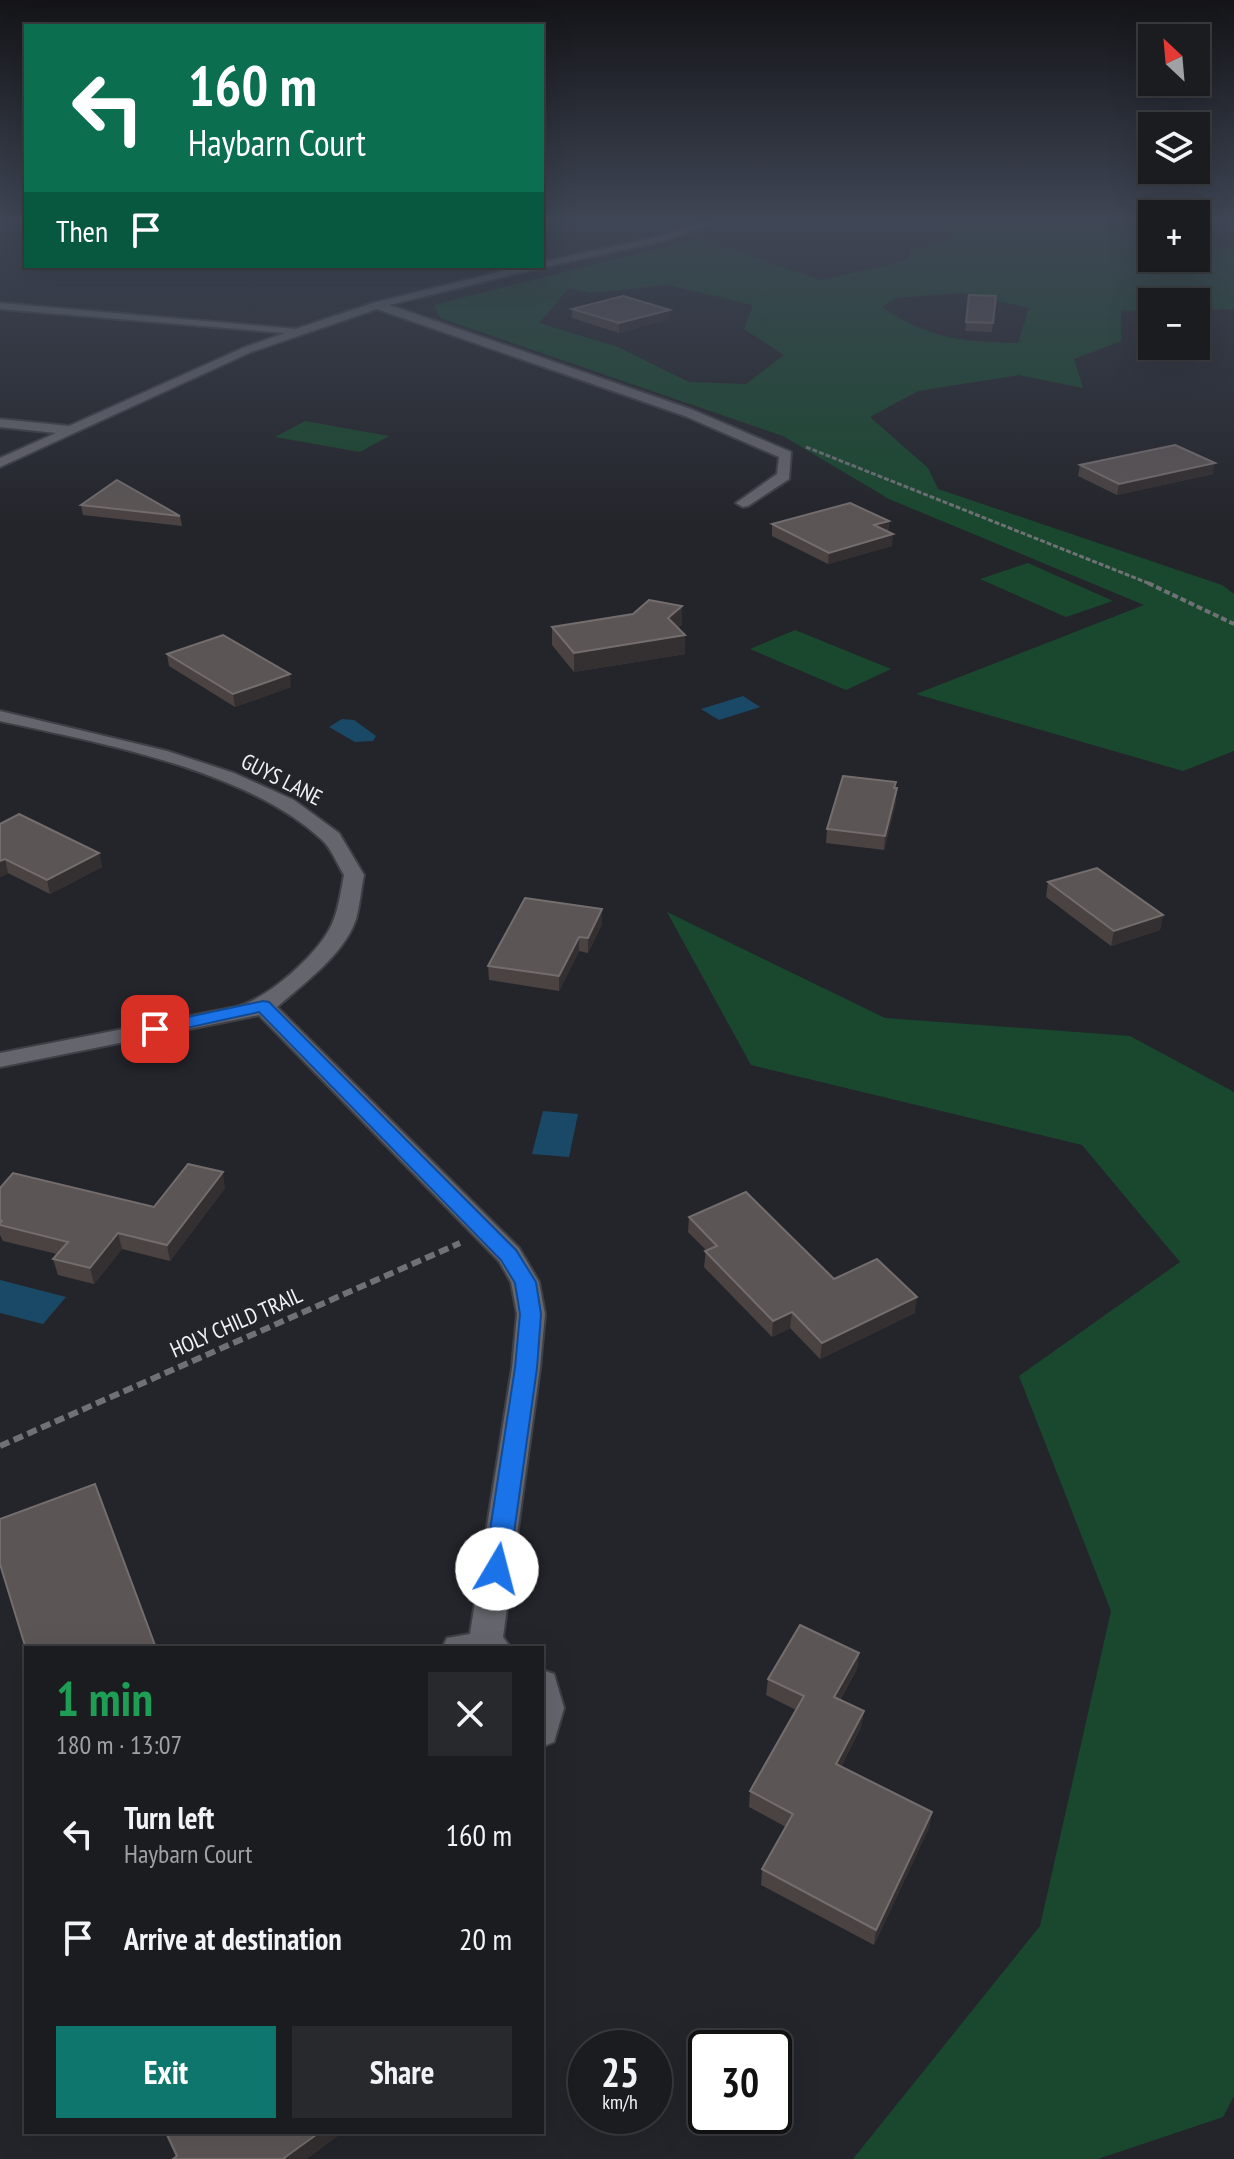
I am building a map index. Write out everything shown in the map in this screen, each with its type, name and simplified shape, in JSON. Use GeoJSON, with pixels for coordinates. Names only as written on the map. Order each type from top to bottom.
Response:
{"type":"FeatureCollection","features":[{"type":"Feature","properties":{"kind":"street"},"geometry":{"type":"LineString","coordinates":[[202,323],[301,331]]}},
{"type":"Feature","properties":{"kind":"street"},"geometry":{"type":"LineString","coordinates":[[0,463],[247,350],[325,323]]}},
{"type":"Feature","properties":{"kind":"street"},"geometry":{"type":"LineString","coordinates":[[428,323],[689,413],[786,455],[784,476],[743,503]]}},
{"type":"Feature","properties":{"kind":"street"},"geometry":{"type":"LineString","coordinates":[[0,423],[70,430]]}},
{"type":"Feature","properties":{"kind":"street","name":"GUYS LANE"},"geometry":{"type":"LineString","coordinates":[[0,716],[134,747],[208,769],[279,799],[319,825],[341,845],[349,857],[356,885],[350,912],[330,949],[263,1006]]}},
{"type":"Feature","properties":{"kind":"street"},"geometry":{"type":"LineString","coordinates":[[0,1060],[263,1006],[509,1255],[525,1282],[531,1314],[524,1382],[479,1646]]}},
{"type":"Feature","properties":{"kind":"street"},"geometry":{"type":"LineString","coordinates":[[544,1691],[547,1699],[544,1726]]}},
{"type":"Feature","properties":{"kind":"path","name":"HOLY CHILD TRAIL"},"geometry":{"type":"LineString","coordinates":[[0,1446],[486,1231]]}},
{"type":"Feature","properties":{"kind":"green space"},"geometry":{"type":"Polygon","coordinates":[[[454,323],[539,323],[618,347],[689,382],[746,384],[784,355],[744,329],[746,323],[910,323],[947,337],[1018,343],[1024,323],[1121,323],[1121,341],[1074,359],[1083,388],[1019,375],[918,391],[870,417],[928,468],[938,489],[1222,585],[1234,594],[1234,751],[1183,771],[916,694],[1144,605],[889,499],[783,436],[454,323]]]}},
{"type":"Feature","properties":{"kind":"green space"},"geometry":{"type":"Polygon","coordinates":[[[305,421],[389,436],[360,452],[275,437],[305,421]]]}},
{"type":"Feature","properties":{"kind":"green space"},"geometry":{"type":"Polygon","coordinates":[[[1028,563],[1113,601],[1066,617],[980,579],[1028,563]]]}},
{"type":"Feature","properties":{"kind":"green space"},"geometry":{"type":"Polygon","coordinates":[[[795,630],[891,669],[846,690],[750,649],[795,630]]]}},
{"type":"Feature","properties":{"kind":"green space"},"geometry":{"type":"Polygon","coordinates":[[[667,912],[885,1018],[1130,1036],[1234,1092],[1234,2096],[1223,2117],[1098,2159],[853,2159],[1040,1926],[1111,1611],[1019,1376],[1180,1262],[1082,1145],[751,1065],[667,912]]]}},
{"type":"Feature","properties":{"kind":"water"},"geometry":{"type":"Polygon","coordinates":[[[743,696],[760,707],[719,720],[701,709],[743,696]]]}},
{"type":"Feature","properties":{"kind":"water"},"geometry":{"type":"Polygon","coordinates":[[[342,719],[354,720],[376,736],[373,741],[355,742],[329,727],[342,719]]]}},
{"type":"Feature","properties":{"kind":"water"},"geometry":{"type":"Polygon","coordinates":[[[543,1111],[578,1114],[569,1157],[532,1154],[543,1111]]]}},
{"type":"Feature","properties":{"kind":"water"},"geometry":{"type":"Polygon","coordinates":[[[0,1280],[66,1297],[43,1324],[0,1313],[0,1280]]]}},
{"type":"Feature","properties":{"kind":"building"},"geometry":{"type":"Polygon","coordinates":[[[1175,445],[1215,463],[1119,484],[1080,465],[1175,445]]]}},
{"type":"Feature","properties":{"kind":"building"},"geometry":{"type":"Polygon","coordinates":[[[117,480],[180,516],[81,505],[117,480]]]}},
{"type":"Feature","properties":{"kind":"building"},"geometry":{"type":"Polygon","coordinates":[[[850,503],[889,521],[874,525],[893,534],[829,553],[772,524],[850,503]]]}},
{"type":"Feature","properties":{"kind":"building"},"geometry":{"type":"Polygon","coordinates":[[[649,600],[682,606],[668,618],[685,635],[574,653],[552,627],[633,614],[649,600]]]}},
{"type":"Feature","properties":{"kind":"building"},"geometry":{"type":"Polygon","coordinates":[[[223,635],[290,674],[233,694],[167,654],[223,635]]]}},
{"type":"Feature","properties":{"kind":"building"},"geometry":{"type":"Polygon","coordinates":[[[843,776],[896,782],[885,836],[827,829],[843,776]]]}},
{"type":"Feature","properties":{"kind":"building"},"geometry":{"type":"Polygon","coordinates":[[[19,814],[99,853],[47,880],[5,859],[0,861],[0,824],[19,814]]]}},
{"type":"Feature","properties":{"kind":"building"},"geometry":{"type":"Polygon","coordinates":[[[1097,868],[1163,915],[1114,931],[1048,882],[1097,868]]]}},
{"type":"Feature","properties":{"kind":"building"},"geometry":{"type":"Polygon","coordinates":[[[525,898],[602,909],[588,938],[579,937],[559,976],[488,966],[525,898]]]}},
{"type":"Feature","properties":{"kind":"building"},"geometry":{"type":"Polygon","coordinates":[[[188,1164],[223,1172],[167,1245],[118,1233],[90,1268],[53,1259],[68,1242],[0,1225],[0,1188],[13,1173],[154,1207],[188,1164]]]}},
{"type":"Feature","properties":{"kind":"building"},"geometry":{"type":"Polygon","coordinates":[[[746,1192],[834,1279],[877,1259],[917,1297],[822,1343],[792,1312],[773,1321],[705,1251],[717,1246],[689,1217],[746,1192]]]}},
{"type":"Feature","properties":{"kind":"building"},"geometry":{"type":"Polygon","coordinates":[[[95,1484],[155,1646],[25,1646],[0,1564],[0,1519],[95,1484]]]}},
{"type":"Feature","properties":{"kind":"building"},"geometry":{"type":"Polygon","coordinates":[[[800,1625],[859,1653],[834,1697],[864,1711],[836,1764],[932,1812],[876,1930],[762,1869],[793,1814],[750,1791],[804,1696],[768,1679],[800,1625]]]}},
{"type":"Feature","properties":{"kind":"building"},"geometry":{"type":"Polygon","coordinates":[[[167,2134],[317,2134],[285,2159],[173,2159],[177,2156],[167,2134]]]}},
{"type":"Feature","properties":{"kind":"route"},"geometry":{"type":"LineString","coordinates":[[155,1029],[263,1006],[509,1255],[525,1282],[531,1314],[497,1569]]}}]}
